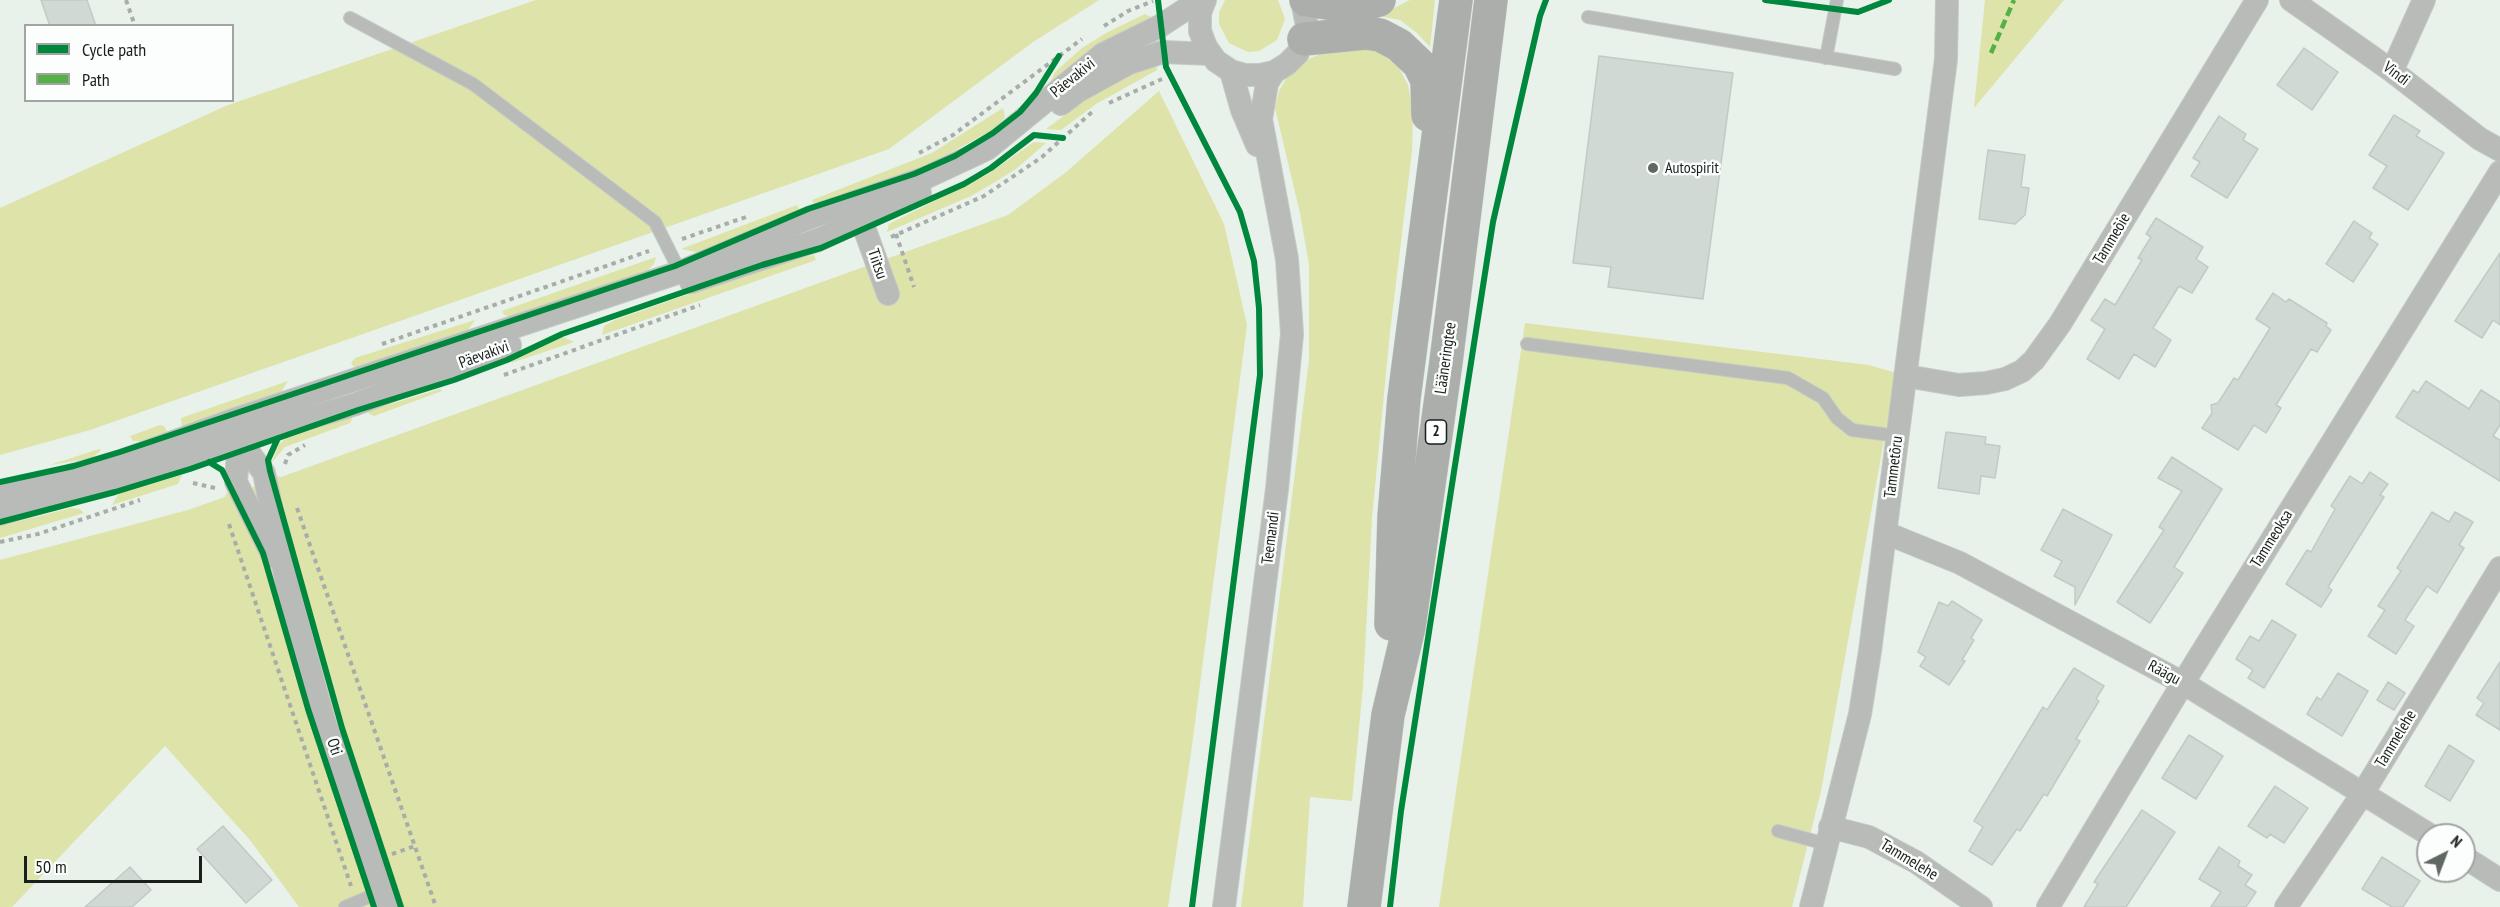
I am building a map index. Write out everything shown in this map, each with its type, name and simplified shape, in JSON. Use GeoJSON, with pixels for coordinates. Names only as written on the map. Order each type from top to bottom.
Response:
{"type":"FeatureCollection","features":[{"type":"Feature","properties":{"kind":"highway"},"geometry":{"type":"LineString","coordinates":[[1304,0],[1329,5],[1354,6],[1379,0]]}},
{"type":"Feature","properties":{"kind":"highway","name":"Lääneringtee"},"geometry":{"type":"LineString","coordinates":[[1364,907],[1388,715],[1397,481],[1404,398],[1431,177],[1456,0]]}},
{"type":"Feature","properties":{"kind":"highway","name":"Lääneringtee"},"geometry":{"type":"LineString","coordinates":[[1388,715],[1409,627],[1474,148],[1491,0]]}},
{"type":"Feature","properties":{"kind":"highway"},"geometry":{"type":"LineString","coordinates":[[1474,148],[1500,13],[1507,0]]}},
{"type":"Feature","properties":{"kind":"highway"},"geometry":{"type":"LineString","coordinates":[[1304,39],[1349,33],[1380,35],[1399,45],[1419,64],[1427,80],[1431,177]]}},
{"type":"Feature","properties":{"kind":"street","name":"Päevakivi"},"geometry":{"type":"LineString","coordinates":[[0,496],[236,429],[356,404],[585,317],[818,240],[858,210],[987,149],[1103,54],[1160,26],[1203,0]]}},
{"type":"Feature","properties":{"kind":"street"},"geometry":{"type":"LineString","coordinates":[[1203,0],[1200,31],[1211,54],[1231,71],[1245,75],[1274,72]]}},
{"type":"Feature","properties":{"kind":"street"},"geometry":{"type":"LineString","coordinates":[[1304,0],[1307,26],[1304,39]]}},
{"type":"Feature","properties":{"kind":"street","name":"Tammetõru"},"geometry":{"type":"LineString","coordinates":[[1811,907],[1860,714],[1886,533],[1946,59],[1948,10],[1932,0]]}},
{"type":"Feature","properties":{"kind":"street","name":"Tammeõie"},"geometry":{"type":"LineString","coordinates":[[1906,376],[1959,385],[1986,383],[2004,380],[2022,371],[2034,360],[2060,324],[2257,0]]}},
{"type":"Feature","properties":{"kind":"street","name":"Vindi"},"geometry":{"type":"LineString","coordinates":[[2291,0],[2392,71],[2480,139],[2500,150]]}},
{"type":"Feature","properties":{"kind":"street"},"geometry":{"type":"LineString","coordinates":[[2392,71],[2424,0]]}},
{"type":"Feature","properties":{"kind":"street","name":"Teemandi"},"geometry":{"type":"LineString","coordinates":[[1224,907],[1277,489],[1292,334],[1287,259],[1268,168],[1261,119],[1262,104],[1267,83],[1274,72],[1287,64],[1304,39]]}},
{"type":"Feature","properties":{"kind":"street","name":"Päevakivi"},"geometry":{"type":"LineString","coordinates":[[0,514],[187,460],[236,429],[972,170],[1078,91],[1129,63],[1163,52],[1211,54]]}},
{"type":"Feature","properties":{"kind":"street","name":"Teemandi"},"geometry":{"type":"LineString","coordinates":[[1231,71],[1242,110],[1268,168]]}},
{"type":"Feature","properties":{"kind":"street","name":"Tammeoksa"},"geometry":{"type":"LineString","coordinates":[[2048,907],[2183,683],[2500,172]]}},
{"type":"Feature","properties":{"kind":"street","name":"Tiitsu"},"geometry":{"type":"LineString","coordinates":[[858,210],[888,294]]}},
{"type":"Feature","properties":{"kind":"street"},"geometry":{"type":"LineString","coordinates":[[236,429],[236,482]]}},
{"type":"Feature","properties":{"kind":"street","name":"Oti"},"geometry":{"type":"LineString","coordinates":[[236,429],[264,473],[287,584],[324,720],[386,899]]}},
{"type":"Feature","properties":{"kind":"street","name":"Oti"},"geometry":{"type":"LineString","coordinates":[[236,482],[287,584]]}},
{"type":"Feature","properties":{"kind":"street","name":"Räägu"},"geometry":{"type":"LineString","coordinates":[[1886,533],[1960,563],[2183,683],[2416,826]]}},
{"type":"Feature","properties":{"kind":"street","name":"Tammelehe"},"geometry":{"type":"LineString","coordinates":[[2286,907],[2363,793],[2500,568]]}},
{"type":"Feature","properties":{"kind":"street","name":"Tammelehe"},"geometry":{"type":"LineString","coordinates":[[1828,836],[1869,837],[1916,862],[1981,907]]}},
{"type":"Feature","properties":{"kind":"street"},"geometry":{"type":"LineString","coordinates":[[2476,865],[2500,880]]}},
{"type":"Feature","properties":{"kind":"lane"},"geometry":{"type":"LineString","coordinates":[[1826,58],[1837,0]]}},
{"type":"Feature","properties":{"kind":"lane"},"geometry":{"type":"LineString","coordinates":[[1588,17],[1895,69]]}},
{"type":"Feature","properties":{"kind":"lane"},"geometry":{"type":"LineString","coordinates":[[350,18],[473,84],[655,222],[680,272]]}},
{"type":"Feature","properties":{"kind":"lane"},"geometry":{"type":"LineString","coordinates":[[1527,344],[1788,378],[1823,398],[1837,418],[1852,430],[1898,436]]}},
{"type":"Feature","properties":{"kind":"lane"},"geometry":{"type":"LineString","coordinates":[[1778,831],[1828,836]]}},
{"type":"Feature","properties":{"kind":"lane"},"geometry":{"type":"LineString","coordinates":[[351,904],[386,899]]}},
{"type":"Feature","properties":{"kind":"path"},"geometry":{"type":"LineString","coordinates":[[126,0],[134,24]]}},
{"type":"Feature","properties":{"kind":"path"},"geometry":{"type":"LineString","coordinates":[[1098,29],[1128,11],[1157,0],[1160,26]]}},
{"type":"Feature","properties":{"kind":"path"},"geometry":{"type":"LineString","coordinates":[[915,155],[953,135],[1089,35]]}},
{"type":"Feature","properties":{"kind":"path"},"geometry":{"type":"LineString","coordinates":[[1106,104],[1170,75],[1163,52]]}},
{"type":"Feature","properties":{"kind":"path"},"geometry":{"type":"LineString","coordinates":[[1047,75],[1059,56]]}},
{"type":"Feature","properties":{"kind":"path"},"geometry":{"type":"LineString","coordinates":[[871,245],[984,196],[1042,157],[1095,109]]}},
{"type":"Feature","properties":{"kind":"path"},"geometry":{"type":"LineString","coordinates":[[1054,137],[1063,138]]}},
{"type":"Feature","properties":{"kind":"path"},"geometry":{"type":"LineString","coordinates":[[374,346],[751,215]]}},
{"type":"Feature","properties":{"kind":"path"},"geometry":{"type":"LineString","coordinates":[[896,234],[914,287]]}},
{"type":"Feature","properties":{"kind":"path"},"geometry":{"type":"LineString","coordinates":[[493,378],[702,305]]}},
{"type":"Feature","properties":{"kind":"path"},"geometry":{"type":"LineString","coordinates":[[264,473],[283,468],[288,455],[311,442]]}},
{"type":"Feature","properties":{"kind":"path"},"geometry":{"type":"LineString","coordinates":[[185,486],[196,483],[217,489],[236,482]]}},
{"type":"Feature","properties":{"kind":"path"},"geometry":{"type":"LineString","coordinates":[[0,542],[38,534],[142,499]]}},
{"type":"Feature","properties":{"kind":"path"},"geometry":{"type":"LineString","coordinates":[[294,501],[436,907]]}},
{"type":"Feature","properties":{"kind":"path"},"geometry":{"type":"LineString","coordinates":[[229,522],[351,904]]}},
{"type":"Feature","properties":{"kind":"green space"},"geometry":{"type":"Polygon","coordinates":[[[536,0],[1099,0],[1033,42],[889,149],[90,430],[0,455],[0,208],[228,105],[536,0]]]}},
{"type":"Feature","properties":{"kind":"green space"},"geometry":{"type":"Polygon","coordinates":[[[1225,0],[1278,0],[1285,19],[1277,40],[1259,51],[1248,52],[1229,43],[1219,24],[1219,13],[1225,0]]]}},
{"type":"Feature","properties":{"kind":"green space"},"geometry":{"type":"Polygon","coordinates":[[[1410,0],[1435,0],[1430,47],[1400,20],[1378,16],[1410,0]]]}},
{"type":"Feature","properties":{"kind":"green space"},"geometry":{"type":"Polygon","coordinates":[[[1985,0],[2064,0],[1974,108],[1985,0]]]}},
{"type":"Feature","properties":{"kind":"green space"},"geometry":{"type":"Polygon","coordinates":[[[1145,14],[1151,17],[1107,41],[1047,89],[1055,72],[1082,48],[1106,33],[1145,14]]]}},
{"type":"Feature","properties":{"kind":"green space"},"geometry":{"type":"Polygon","coordinates":[[[1334,48],[1380,49],[1397,64],[1408,85],[1413,114],[1412,151],[1390,332],[1372,518],[1363,686],[1352,801],[1310,797],[1303,907],[1241,907],[1309,360],[1309,265],[1300,213],[1275,108],[1279,91],[1290,72],[1309,59],[1334,48]]]}},
{"type":"Feature","properties":{"kind":"green space"},"geometry":{"type":"Polygon","coordinates":[[[1156,65],[1157,70],[1096,104],[1061,130],[1046,129],[1090,96],[1134,73],[1156,65]]]}},
{"type":"Feature","properties":{"kind":"green space"},"geometry":{"type":"Polygon","coordinates":[[[1159,91],[1224,224],[1247,325],[1191,753],[1168,907],[299,907],[250,840],[165,746],[12,907],[0,907],[0,560],[188,510],[225,497],[227,492],[229,495],[276,479],[276,476],[281,477],[1008,215],[1065,173],[1159,91]]]}},
{"type":"Feature","properties":{"kind":"green space"},"geometry":{"type":"Polygon","coordinates":[[[1003,108],[1005,117],[996,128],[928,165],[822,202],[814,203],[812,200],[932,153],[1003,108]]]}},
{"type":"Feature","properties":{"kind":"green space"},"geometry":{"type":"Polygon","coordinates":[[[1034,142],[1046,143],[1016,169],[995,182],[971,196],[887,232],[889,224],[988,174],[1034,142]]]}},
{"type":"Feature","properties":{"kind":"green space"},"geometry":{"type":"Polygon","coordinates":[[[797,205],[800,211],[700,253],[681,249],[797,205]]]}},
{"type":"Feature","properties":{"kind":"green space"},"geometry":{"type":"Polygon","coordinates":[[[814,255],[816,260],[602,335],[604,326],[615,320],[763,268],[814,255]]]}},
{"type":"Feature","properties":{"kind":"green space"},"geometry":{"type":"Polygon","coordinates":[[[656,257],[654,264],[647,271],[514,317],[504,315],[502,311],[656,257]]]}},
{"type":"Feature","properties":{"kind":"green space"},"geometry":{"type":"Polygon","coordinates":[[[475,320],[467,331],[355,368],[351,363],[355,358],[475,320]]]}},
{"type":"Feature","properties":{"kind":"green space"},"geometry":{"type":"Polygon","coordinates":[[[1525,323],[1869,365],[1896,373],[1821,791],[1792,907],[1439,907],[1525,323]]]}},
{"type":"Feature","properties":{"kind":"green space"},"geometry":{"type":"Polygon","coordinates":[[[563,337],[574,342],[511,363],[512,361],[563,337]]]}},
{"type":"Feature","properties":{"kind":"green space"},"geometry":{"type":"Polygon","coordinates":[[[288,381],[280,393],[182,427],[181,418],[288,381]]]}},
{"type":"Feature","properties":{"kind":"green space"},"geometry":{"type":"Polygon","coordinates":[[[440,389],[442,391],[374,416],[368,411],[440,389]]]}},
{"type":"Feature","properties":{"kind":"green space"},"geometry":{"type":"Polygon","coordinates":[[[353,416],[350,423],[285,447],[272,462],[279,444],[287,438],[353,416]]]}},
{"type":"Feature","properties":{"kind":"green space"},"geometry":{"type":"Polygon","coordinates":[[[160,425],[164,426],[167,432],[141,441],[133,441],[130,436],[160,425]]]}},
{"type":"Feature","properties":{"kind":"green space"},"geometry":{"type":"Polygon","coordinates":[[[101,450],[92,458],[50,465],[101,450]]]}},
{"type":"Feature","properties":{"kind":"green space"},"geometry":{"type":"Polygon","coordinates":[[[182,475],[178,484],[112,505],[119,493],[182,475]]]}},
{"type":"Feature","properties":{"kind":"green space"},"geometry":{"type":"Polygon","coordinates":[[[71,508],[80,509],[84,513],[0,538],[0,526],[71,508]]]}},
{"type":"Feature","properties":{"kind":"building"},"geometry":{"type":"Polygon","coordinates":[[[41,0],[87,0],[95,24],[49,24],[41,0]]]}},
{"type":"Feature","properties":{"kind":"building"},"geometry":{"type":"Polygon","coordinates":[[[2304,48],[2338,72],[2312,110],[2277,85],[2304,48]]]}},
{"type":"Feature","properties":{"kind":"building","name":"Autospirit"},"geometry":{"type":"Polygon","coordinates":[[[1599,56],[1733,73],[1703,299],[1608,287],[1611,267],[1573,263],[1599,56]]]}},
{"type":"Feature","properties":{"kind":"building"},"geometry":{"type":"Polygon","coordinates":[[[2394,115],[2420,131],[2416,136],[2444,153],[2408,210],[2373,188],[2387,166],[2369,155],[2394,115]]]}},
{"type":"Feature","properties":{"kind":"building"},"geometry":{"type":"Polygon","coordinates":[[[2219,116],[2246,134],[2243,140],[2258,149],[2227,198],[2191,176],[2200,162],[2193,158],[2219,116]]]}},
{"type":"Feature","properties":{"kind":"building"},"geometry":{"type":"Polygon","coordinates":[[[1988,150],[2025,155],[2021,187],[2029,188],[2025,215],[2015,224],[1979,219],[1988,150]]]}},
{"type":"Feature","properties":{"kind":"building"},"geometry":{"type":"Polygon","coordinates":[[[2156,218],[2203,247],[2196,259],[2208,267],[2192,293],[2179,286],[2153,328],[2171,340],[2155,367],[2134,354],[2119,379],[2087,359],[2105,329],[2091,320],[2105,299],[2115,305],[2142,260],[2138,258],[2151,237],[2146,234],[2156,218]]]}},
{"type":"Feature","properties":{"kind":"building"},"geometry":{"type":"Polygon","coordinates":[[[2354,221],[2372,233],[2369,238],[2378,244],[2353,282],[2326,264],[2354,221]]]}},
{"type":"Feature","properties":{"kind":"building"},"geometry":{"type":"Polygon","coordinates":[[[2500,253],[2500,325],[2493,320],[2482,338],[2455,321],[2500,253]]]}},
{"type":"Feature","properties":{"kind":"building"},"geometry":{"type":"Polygon","coordinates":[[[2273,293],[2286,302],[2289,299],[2327,323],[2326,326],[2331,330],[2317,352],[2311,349],[2276,405],[2281,408],[2266,433],[2254,425],[2238,450],[2202,428],[2212,413],[2211,405],[2218,403],[2234,378],[2238,380],[2270,328],[2256,319],[2273,293]]]}},
{"type":"Feature","properties":{"kind":"building"},"geometry":{"type":"Polygon","coordinates":[[[2426,381],[2469,409],[2481,390],[2500,402],[2500,425],[2493,436],[2500,440],[2500,481],[2396,417],[2413,390],[2418,393],[2426,381]]]}},
{"type":"Feature","properties":{"kind":"building"},"geometry":{"type":"Polygon","coordinates":[[[1946,432],[1986,437],[1985,444],[2000,446],[1995,478],[1981,476],[1979,494],[1938,488],[1946,432]]]}},
{"type":"Feature","properties":{"kind":"building"},"geometry":{"type":"Polygon","coordinates":[[[2172,457],[2222,489],[2174,567],[2183,573],[2150,623],[2117,602],[2164,530],[2159,527],[2182,491],[2158,478],[2172,457]]]}},
{"type":"Feature","properties":{"kind":"building"},"geometry":{"type":"Polygon","coordinates":[[[2370,472],[2388,484],[2380,495],[2384,497],[2328,587],[2332,590],[2321,607],[2286,584],[2307,550],[2311,552],[2335,509],[2331,506],[2350,476],[2362,484],[2370,472]]]}},
{"type":"Feature","properties":{"kind":"building"},"geometry":{"type":"Polygon","coordinates":[[[2063,509],[2112,535],[2075,605],[2075,587],[2054,576],[2062,561],[2041,550],[2063,509]]]}},
{"type":"Feature","properties":{"kind":"building"},"geometry":{"type":"Polygon","coordinates":[[[2432,512],[2449,522],[2455,512],[2473,522],[2459,545],[2464,548],[2437,593],[2427,586],[2405,620],[2414,626],[2396,654],[2368,636],[2385,610],[2378,606],[2401,571],[2397,568],[2432,512]]]}},
{"type":"Feature","properties":{"kind":"building"},"geometry":{"type":"Polygon","coordinates":[[[1952,601],[1982,620],[1971,638],[1974,640],[1962,660],[1965,661],[1949,685],[1920,666],[1926,657],[1918,652],[1939,602],[1948,606],[1952,601]]]}},
{"type":"Feature","properties":{"kind":"building"},"geometry":{"type":"Polygon","coordinates":[[[2272,620],[2296,635],[2264,688],[2248,678],[2253,670],[2236,659],[2250,636],[2259,641],[2272,620]]]}},
{"type":"Feature","properties":{"kind":"building"},"geometry":{"type":"Polygon","coordinates":[[[2500,662],[2500,730],[2476,715],[2484,703],[2477,698],[2500,662]]]}},
{"type":"Feature","properties":{"kind":"building"},"geometry":{"type":"Polygon","coordinates":[[[2074,668],[2104,686],[2096,699],[2099,701],[2076,739],[2080,741],[2047,796],[2044,794],[2020,831],[2017,829],[1992,865],[1969,851],[1983,827],[1974,821],[2043,707],[2047,710],[2074,668]]]}},
{"type":"Feature","properties":{"kind":"building"},"geometry":{"type":"Polygon","coordinates":[[[2338,673],[2368,691],[2342,736],[2307,714],[2317,697],[2321,700],[2338,673]]]}},
{"type":"Feature","properties":{"kind":"building"},"geometry":{"type":"Polygon","coordinates":[[[2388,682],[2405,693],[2394,710],[2377,700],[2388,682]]]}},
{"type":"Feature","properties":{"kind":"building"},"geometry":{"type":"Polygon","coordinates":[[[2189,735],[2223,756],[2196,799],[2162,778],[2189,735]]]}},
{"type":"Feature","properties":{"kind":"building"},"geometry":{"type":"Polygon","coordinates":[[[2449,745],[2474,761],[2450,801],[2425,786],[2449,745]]]}},
{"type":"Feature","properties":{"kind":"building"},"geometry":{"type":"Polygon","coordinates":[[[2275,786],[2308,808],[2284,843],[2270,834],[2267,838],[2248,826],[2275,786]]]}},
{"type":"Feature","properties":{"kind":"building"},"geometry":{"type":"Polygon","coordinates":[[[2142,810],[2175,832],[2126,907],[2084,907],[2098,884],[2094,882],[2142,810]]]}},
{"type":"Feature","properties":{"kind":"building"},"geometry":{"type":"Polygon","coordinates":[[[223,826],[272,880],[246,903],[197,849],[223,826]]]}},
{"type":"Feature","properties":{"kind":"building"},"geometry":{"type":"Polygon","coordinates":[[[2219,847],[2240,861],[2238,866],[2252,875],[2245,885],[2256,892],[2246,907],[2211,907],[2221,892],[2199,879],[2219,847]]]}},
{"type":"Feature","properties":{"kind":"building"},"geometry":{"type":"Polygon","coordinates":[[[2382,857],[2416,878],[2416,883],[2419,883],[2403,907],[2392,907],[2362,889],[2382,857]]]}},
{"type":"Feature","properties":{"kind":"building"},"geometry":{"type":"Polygon","coordinates":[[[130,867],[151,890],[132,907],[85,907],[130,867]]]}},
{"type":"Feature","properties":{"kind":"marked path"},"geometry":{"type":"LineString","coordinates":[[1991,53],[2014,0]]}},
{"type":"Feature","properties":{"kind":"cycle path"},"geometry":{"type":"LineString","coordinates":[[1158,0],[1166,67],[1240,212],[1254,261],[1259,308],[1260,375],[1192,907]]}},
{"type":"Feature","properties":{"kind":"cycle path"},"geometry":{"type":"LineString","coordinates":[[1390,907],[1401,811],[1493,222],[1540,16],[1546,0]]}},
{"type":"Feature","properties":{"kind":"cycle path"},"geometry":{"type":"LineString","coordinates":[[1765,0],[1858,12],[1889,0]]}},
{"type":"Feature","properties":{"kind":"cycle path"},"geometry":{"type":"LineString","coordinates":[[0,482],[74,466],[120,452],[675,266],[808,209],[914,174],[955,156],[993,133],[1020,112],[1036,93],[1059,56]]}},
{"type":"Feature","properties":{"kind":"cycle path"},"geometry":{"type":"LineString","coordinates":[[0,522],[115,492],[190,469],[358,410],[454,380],[507,360],[562,334],[762,265],[821,248],[964,184],[991,168],[1034,135],[1063,138]]}},
{"type":"Feature","properties":{"kind":"cycle path"},"geometry":{"type":"LineString","coordinates":[[278,438],[268,460],[270,471],[342,728],[401,907]]}},
{"type":"Feature","properties":{"kind":"cycle path"},"geometry":{"type":"LineString","coordinates":[[209,462],[222,470],[263,553],[308,709],[374,907]]}},
{"type":"Feature","properties":{"kind":"place","name":"Autospirit"},"geometry":{"type":"Point","coordinates":[1653,168]}}]}
